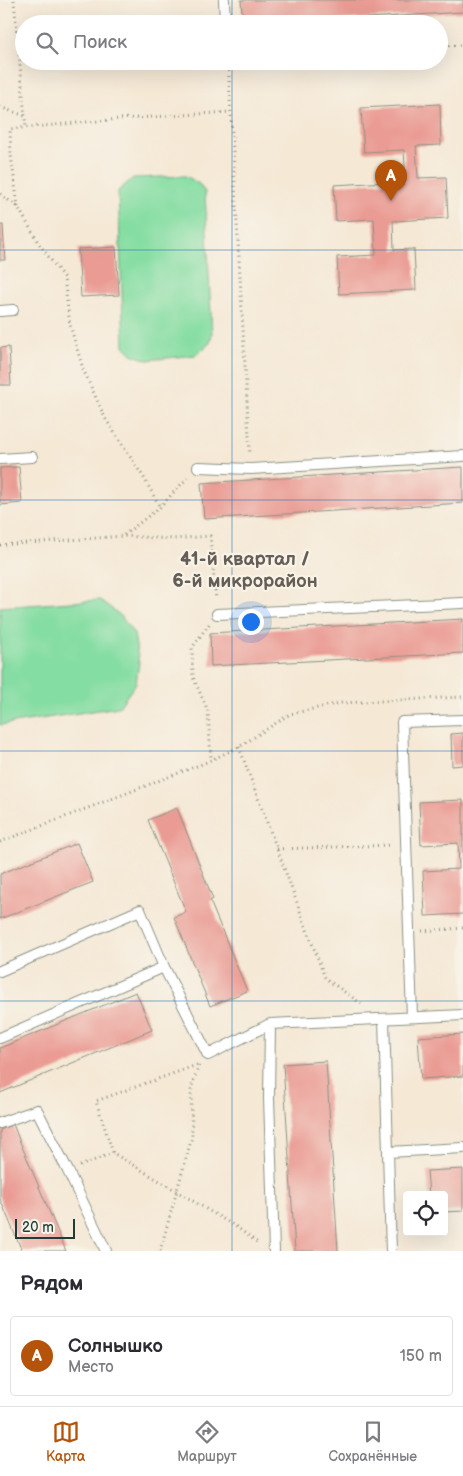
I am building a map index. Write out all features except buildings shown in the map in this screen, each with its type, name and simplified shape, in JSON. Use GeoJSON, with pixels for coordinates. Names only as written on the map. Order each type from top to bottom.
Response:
{"type":"FeatureCollection","features":[{"type":"Feature","properties":{"kind":"lane"},"geometry":{"type":"LineString","coordinates":[[224,0],[225,15]]}},
{"type":"Feature","properties":{"kind":"lane"},"geometry":{"type":"LineString","coordinates":[[0,311],[13,310]]}},
{"type":"Feature","properties":{"kind":"lane"},"geometry":{"type":"LineString","coordinates":[[198,467],[251,469],[463,456]]}},
{"type":"Feature","properties":{"kind":"lane"},"geometry":{"type":"LineString","coordinates":[[0,459],[32,457]]}},
{"type":"Feature","properties":{"kind":"lane"},"geometry":{"type":"LineString","coordinates":[[217,614],[463,603]]}},
{"type":"Feature","properties":{"kind":"lane"},"geometry":{"type":"LineString","coordinates":[[412,1017],[402,722],[463,720]]}},
{"type":"Feature","properties":{"kind":"lane"},"geometry":{"type":"LineString","coordinates":[[0,971],[140,910],[164,967],[208,1055],[270,1024],[463,1015]]}},
{"type":"Feature","properties":{"kind":"lane"},"geometry":{"type":"LineString","coordinates":[[0,1038],[164,967]]}},
{"type":"Feature","properties":{"kind":"lane"},"geometry":{"type":"LineString","coordinates":[[384,1019],[391,1251]]}},
{"type":"Feature","properties":{"kind":"lane"},"geometry":{"type":"LineString","coordinates":[[270,1024],[269,1098],[274,1251]]}},
{"type":"Feature","properties":{"kind":"lane"},"geometry":{"type":"LineString","coordinates":[[0,1123],[36,1110],[68,1171],[106,1251]]}},
{"type":"Feature","properties":{"kind":"lane"},"geometry":{"type":"LineString","coordinates":[[388,1152],[463,1148]]}},
{"type":"Feature","properties":{"kind":"path"},"geometry":{"type":"LineString","coordinates":[[14,0],[15,15]]}},
{"type":"Feature","properties":{"kind":"path"},"geometry":{"type":"LineString","coordinates":[[448,46],[463,45]]}},
{"type":"Feature","properties":{"kind":"path"},"geometry":{"type":"LineString","coordinates":[[21,70],[26,128]]}},
{"type":"Feature","properties":{"kind":"path"},"geometry":{"type":"LineString","coordinates":[[228,70],[251,469]]}},
{"type":"Feature","properties":{"kind":"path"},"geometry":{"type":"LineString","coordinates":[[0,107],[25,116]]}},
{"type":"Feature","properties":{"kind":"path"},"geometry":{"type":"LineString","coordinates":[[160,507],[144,478],[105,418],[80,360],[70,325],[64,278],[38,242],[18,207],[10,129],[230,112]]}},
{"type":"Feature","properties":{"kind":"path"},"geometry":{"type":"LineString","coordinates":[[0,194],[18,207]]}},
{"type":"Feature","properties":{"kind":"path"},"geometry":{"type":"LineString","coordinates":[[124,536],[160,507],[198,467]]}},
{"type":"Feature","properties":{"kind":"path"},"geometry":{"type":"LineString","coordinates":[[0,545],[124,536],[173,539],[210,536],[217,614],[192,648],[192,677],[208,711],[211,760]]}},
{"type":"Feature","properties":{"kind":"path"},"geometry":{"type":"LineString","coordinates":[[0,842],[211,760],[239,747],[290,714],[340,703],[463,697]]}},
{"type":"Feature","properties":{"kind":"path"},"geometry":{"type":"LineString","coordinates":[[239,747],[325,978],[384,1019]]}},
{"type":"Feature","properties":{"kind":"path"},"geometry":{"type":"LineString","coordinates":[[277,849],[406,844]]}},
{"type":"Feature","properties":{"kind":"path"},"geometry":{"type":"LineString","coordinates":[[409,932],[463,928]]}},
{"type":"Feature","properties":{"kind":"path"},"geometry":{"type":"LineString","coordinates":[[208,1055],[199,1064],[96,1101],[113,1153],[238,1228],[261,1245]]}},
{"type":"Feature","properties":{"kind":"path"},"geometry":{"type":"LineString","coordinates":[[160,1251],[192,1137],[191,1089],[199,1064]]}},
{"type":"Feature","properties":{"kind":"path"},"geometry":{"type":"LineString","coordinates":[[68,1171],[113,1153]]}},
{"type":"Feature","properties":{"kind":"green space"},"geometry":{"type":"Polygon","coordinates":[[[186,176],[198,183],[205,192],[212,334],[210,343],[196,355],[148,360],[133,355],[124,346],[118,191],[133,178],[186,176]]]}},
{"type":"Feature","properties":{"kind":"green space"},"geometry":{"type":"Polygon","coordinates":[[[100,600],[120,615],[134,634],[139,663],[136,683],[119,707],[0,725],[0,607],[100,600]]]}},
{"type":"Feature","properties":{"kind":"place","name":"Солнышко"},"geometry":{"type":"Point","coordinates":[391,201]}},
{"type":"Feature","properties":{"kind":"district","name":"41-й квартал / 6-й микрорайон"},"geometry":{"type":"Point","coordinates":[245,569]}}]}
